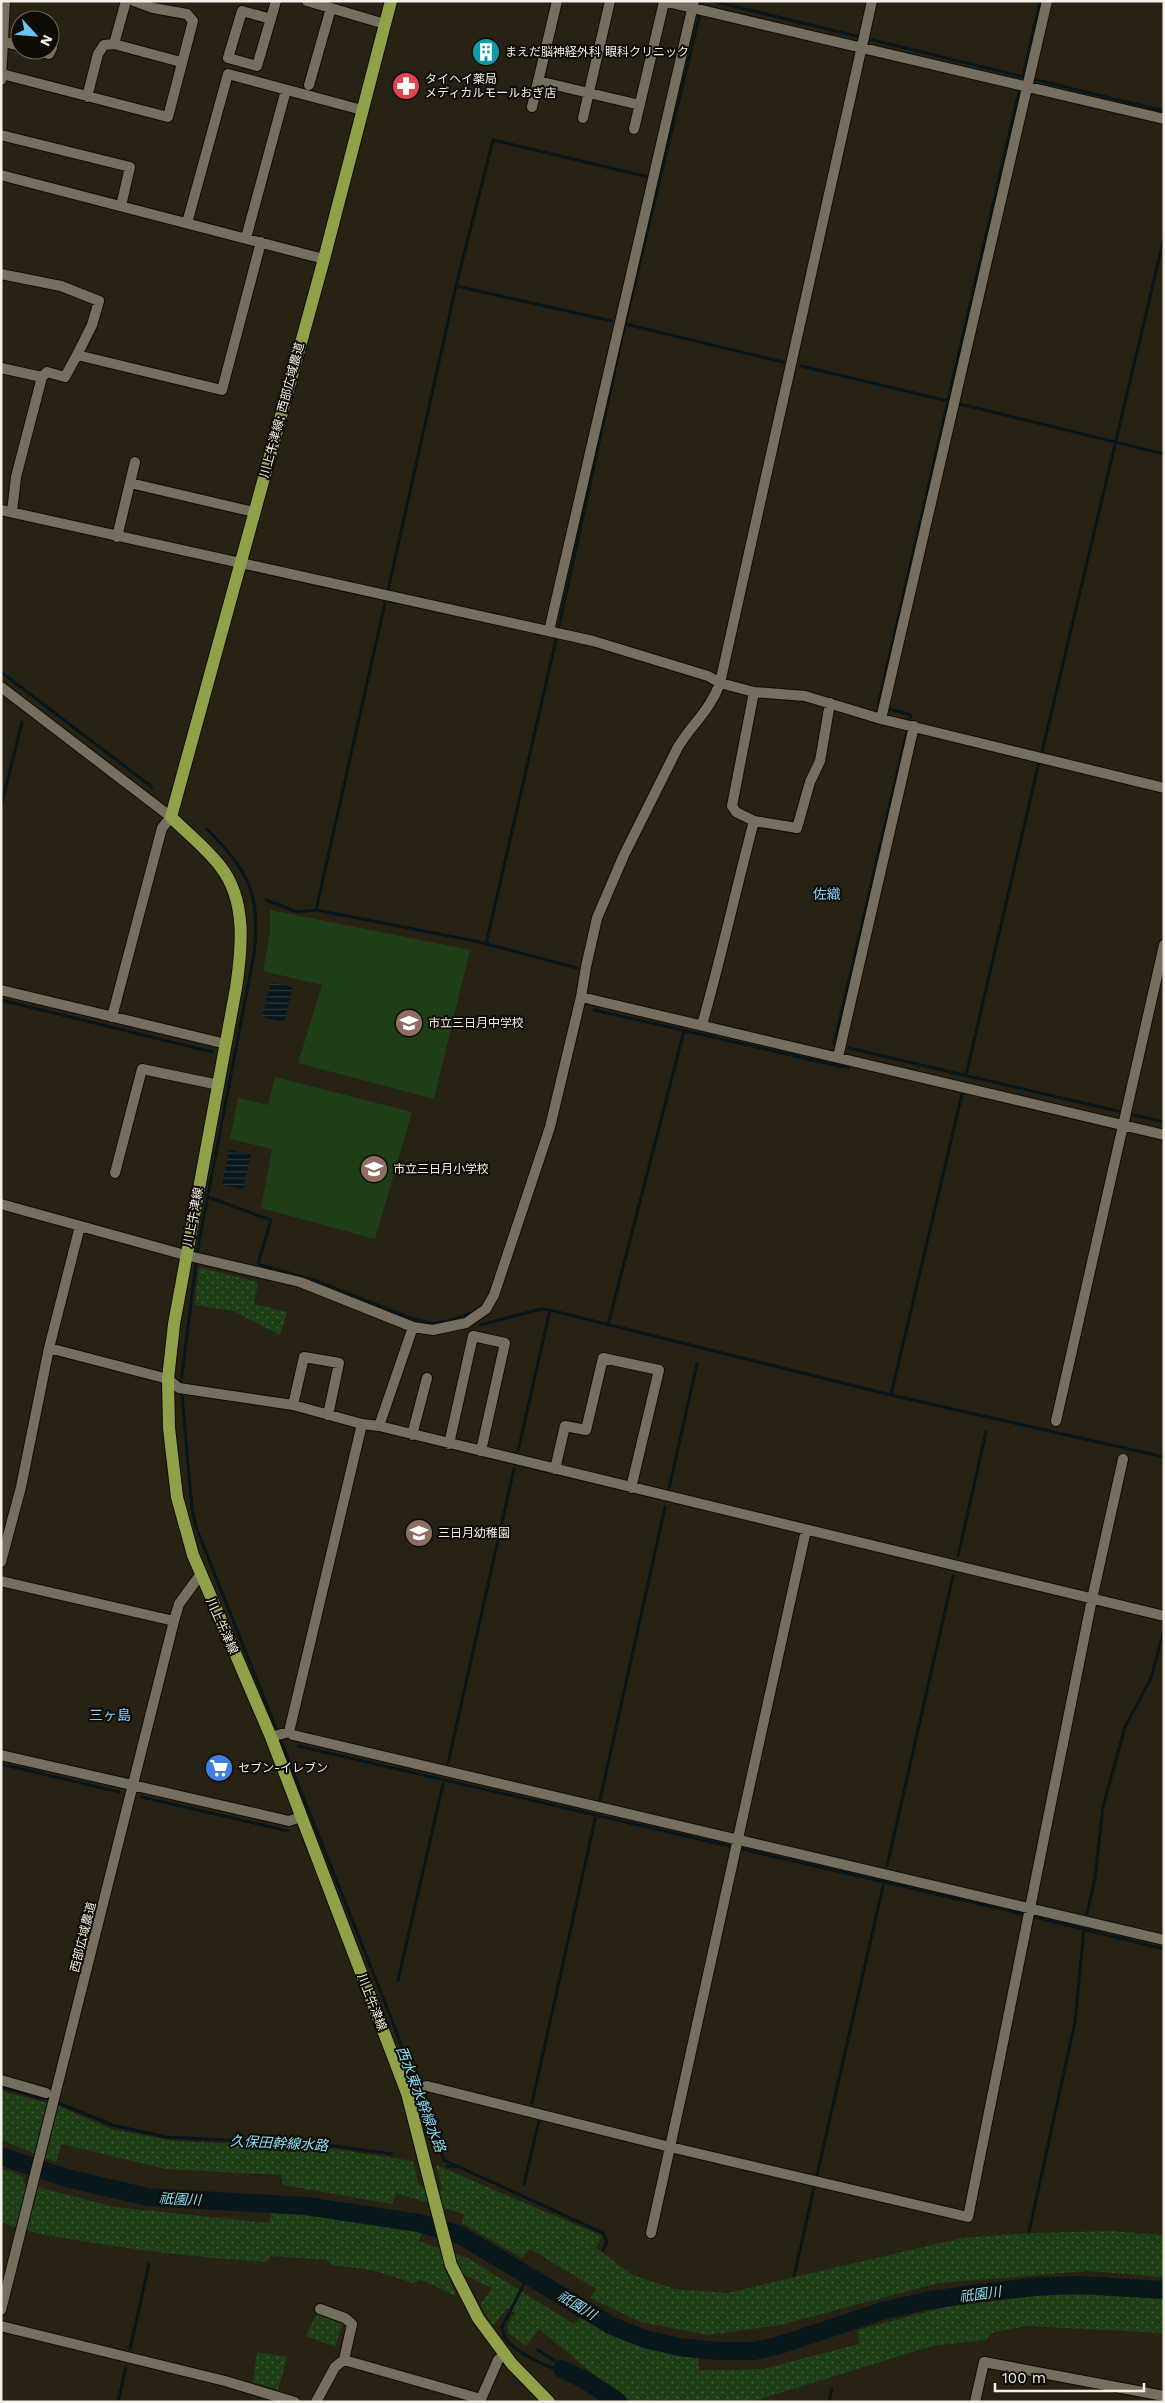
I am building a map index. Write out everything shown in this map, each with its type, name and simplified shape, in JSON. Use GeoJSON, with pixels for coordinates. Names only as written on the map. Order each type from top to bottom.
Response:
{"type":"FeatureCollection","features":[{"type":"Feature","properties":{"kind":"main road","name":"川上牛津線; 西部広域農道"},"geometry":{"type":"LineString","coordinates":[[171,817],[324,258],[391,1]]}},
{"type":"Feature","properties":{"kind":"main road","name":"川上牛津線"},"geometry":{"type":"LineString","coordinates":[[171,817],[220,867],[230,882],[237,902],[241,929],[241,959],[219,1084],[194,1257],[168,1379],[169,1428],[183,1525],[200,1576],[271,1737],[407,2093],[451,2265],[478,2318],[504,2354],[548,2402]]}},
{"type":"Feature","properties":{"kind":"street"},"geometry":{"type":"LineString","coordinates":[[1,80],[5,1]]}},
{"type":"Feature","properties":{"kind":"street"},"geometry":{"type":"LineString","coordinates":[[114,44],[126,1]]}},
{"type":"Feature","properties":{"kind":"street"},"geometry":{"type":"LineString","coordinates":[[2,74],[168,117],[193,21],[188,14],[153,8],[134,1]]}},
{"type":"Feature","properties":{"kind":"street"},"geometry":{"type":"LineString","coordinates":[[270,19],[242,11],[228,58],[257,66],[276,1]]}},
{"type":"Feature","properties":{"kind":"street"},"geometry":{"type":"LineString","coordinates":[[307,1],[385,24]]}},
{"type":"Feature","properties":{"kind":"street"},"geometry":{"type":"LineString","coordinates":[[532,107],[557,1]]}},
{"type":"Feature","properties":{"kind":"street"},"geometry":{"type":"LineString","coordinates":[[583,118],[610,1]]}},
{"type":"Feature","properties":{"kind":"street"},"geometry":{"type":"LineString","coordinates":[[634,129],[663,1],[693,5],[705,12],[862,47],[1164,119]]}},
{"type":"Feature","properties":{"kind":"street"},"geometry":{"type":"LineString","coordinates":[[1,1204],[194,1257],[308,1285],[414,1327],[433,1330],[466,1323],[480,1315],[491,1302],[550,1127],[581,998],[593,932],[610,886],[678,747],[706,712],[720,683],[872,1]]}},
{"type":"Feature","properties":{"kind":"street"},"geometry":{"type":"LineString","coordinates":[[881,719],[1047,1]]}},
{"type":"Feature","properties":{"kind":"street"},"geometry":{"type":"LineString","coordinates":[[549,631],[693,5]]}},
{"type":"Feature","properties":{"kind":"street"},"geometry":{"type":"LineString","coordinates":[[309,85],[331,8]]}},
{"type":"Feature","properties":{"kind":"street"},"geometry":{"type":"LineString","coordinates":[[87,96],[100,48],[109,43],[181,62]]}},
{"type":"Feature","properties":{"kind":"street"},"geometry":{"type":"LineString","coordinates":[[187,223],[228,74],[362,110]]}},
{"type":"Feature","properties":{"kind":"street"},"geometry":{"type":"LineString","coordinates":[[538,80],[640,105]]}},
{"type":"Feature","properties":{"kind":"street"},"geometry":{"type":"LineString","coordinates":[[246,238],[286,90]]}},
{"type":"Feature","properties":{"kind":"street"},"geometry":{"type":"LineString","coordinates":[[1,136],[130,167],[121,206]]}},
{"type":"Feature","properties":{"kind":"street"},"geometry":{"type":"LineString","coordinates":[[1,175],[324,258]]}},
{"type":"Feature","properties":{"kind":"street"},"geometry":{"type":"LineString","coordinates":[[76,355],[222,390],[261,242]]}},
{"type":"Feature","properties":{"kind":"street"},"geometry":{"type":"LineString","coordinates":[[1,274],[61,286],[99,301],[92,325],[65,376],[47,372],[42,377],[6,511],[592,641],[690,670],[708,676],[720,683],[754,692],[805,696],[881,719],[1164,788]]}},
{"type":"Feature","properties":{"kind":"street"},"geometry":{"type":"LineString","coordinates":[[1,368],[42,377]]}},
{"type":"Feature","properties":{"kind":"street"},"geometry":{"type":"LineString","coordinates":[[117,537],[134,462]]}},
{"type":"Feature","properties":{"kind":"street"},"geometry":{"type":"LineString","coordinates":[[130,483],[254,512]]}},
{"type":"Feature","properties":{"kind":"street"},"geometry":{"type":"LineString","coordinates":[[1,687],[171,817],[162,828],[112,1017]]}},
{"type":"Feature","properties":{"kind":"street"},"geometry":{"type":"LineString","coordinates":[[754,692],[732,806],[736,812],[754,821],[797,828],[810,782],[820,761],[830,704]]}},
{"type":"Feature","properties":{"kind":"street"},"geometry":{"type":"LineString","coordinates":[[838,1058],[914,726]]}},
{"type":"Feature","properties":{"kind":"street"},"geometry":{"type":"LineString","coordinates":[[702,1025],[728,931],[733,902],[754,821]]}},
{"type":"Feature","properties":{"kind":"street"},"geometry":{"type":"LineString","coordinates":[[1056,1421],[1164,945]]}},
{"type":"Feature","properties":{"kind":"street"},"geometry":{"type":"LineString","coordinates":[[1,990],[226,1044]]}},
{"type":"Feature","properties":{"kind":"street"},"geometry":{"type":"LineString","coordinates":[[581,998],[1164,1135]]}},
{"type":"Feature","properties":{"kind":"street"},"geometry":{"type":"LineString","coordinates":[[115,1173],[142,1069],[219,1084]]}},
{"type":"Feature","properties":{"kind":"street"},"geometry":{"type":"LineString","coordinates":[[2,1560],[20,1487],[48,1348],[80,1226]]}},
{"type":"Feature","properties":{"kind":"street"},"geometry":{"type":"LineString","coordinates":[[379,1426],[414,1327]]}},
{"type":"Feature","properties":{"kind":"street"},"geometry":{"type":"LineString","coordinates":[[449,1444],[473,1336],[505,1343],[481,1451]]}},
{"type":"Feature","properties":{"kind":"street"},"geometry":{"type":"LineString","coordinates":[[48,1348],[168,1379],[183,1388],[293,1405],[362,1424],[379,1426],[1164,1616]]}},
{"type":"Feature","properties":{"kind":"street"},"geometry":{"type":"LineString","coordinates":[[293,1405],[304,1357],[339,1363],[328,1415]]}},
{"type":"Feature","properties":{"kind":"street"},"geometry":{"type":"LineString","coordinates":[[555,1469],[565,1426],[586,1430],[603,1358],[658,1370],[632,1488]]}},
{"type":"Feature","properties":{"kind":"street"},"geometry":{"type":"LineString","coordinates":[[412,1435],[427,1378]]}},
{"type":"Feature","properties":{"kind":"street"},"geometry":{"type":"LineString","coordinates":[[288,1732],[362,1424]]}},
{"type":"Feature","properties":{"kind":"street"},"geometry":{"type":"LineString","coordinates":[[407,2093],[427,2086],[670,2147],[968,2216],[1026,1919],[1123,1459]]}},
{"type":"Feature","properties":{"kind":"street"},"geometry":{"type":"LineString","coordinates":[[651,2234],[806,1530]]}},
{"type":"Feature","properties":{"kind":"street","name":"西部広域農道"},"geometry":{"type":"LineString","coordinates":[[1,2310],[174,1621],[179,1604],[200,1576]]}},
{"type":"Feature","properties":{"kind":"street"},"geometry":{"type":"LineString","coordinates":[[1,1581],[174,1621]]}},
{"type":"Feature","properties":{"kind":"street"},"geometry":{"type":"LineString","coordinates":[[271,1737],[288,1732],[293,1735],[455,1775],[1164,1940]]}},
{"type":"Feature","properties":{"kind":"street"},"geometry":{"type":"LineString","coordinates":[[1,1755],[289,1822],[301,1817]]}},
{"type":"Feature","properties":{"kind":"street"},"geometry":{"type":"LineString","coordinates":[[1,2080],[46,2093]]}},
{"type":"Feature","properties":{"kind":"street"},"geometry":{"type":"LineString","coordinates":[[316,2402],[335,2367],[344,2360],[352,2324],[345,2318],[320,2309]]}},
{"type":"Feature","properties":{"kind":"street"},"geometry":{"type":"LineString","coordinates":[[1,2326],[225,2381],[295,2402]]}},
{"type":"Feature","properties":{"kind":"street"},"geometry":{"type":"LineString","coordinates":[[344,2360],[481,2399],[498,2360],[504,2354]]}},
{"type":"Feature","properties":{"kind":"street"},"geometry":{"type":"LineString","coordinates":[[975,2402],[984,2362],[1164,2396]]}},
{"type":"Feature","properties":{"kind":"green space"},"geometry":{"type":"Polygon","coordinates":[[[270,910],[470,950],[434,1099],[298,1063],[322,985],[263,971],[270,933],[270,910]]]}},
{"type":"Feature","properties":{"kind":"green space"},"geometry":{"type":"Polygon","coordinates":[[[275,1077],[412,1112],[375,1239],[261,1208],[272,1149],[230,1139],[238,1098],[268,1105],[275,1077]]]}},
{"type":"Feature","properties":{"kind":"green space"},"geometry":{"type":"Polygon","coordinates":[[[199,1267],[258,1282],[254,1304],[287,1312],[280,1335],[233,1311],[195,1305],[199,1267]]]}},
{"type":"Feature","properties":{"kind":"green space"},"geometry":{"type":"Polygon","coordinates":[[[1,2091],[59,2106],[110,2129],[174,2141],[327,2148],[413,2161],[419,2185],[442,2190],[436,2165],[602,2236],[596,2248],[633,2275],[675,2289],[727,2293],[962,2238],[1032,2233],[1112,2231],[1164,2235],[1164,2277],[1088,2271],[939,2283],[780,2325],[708,2335],[641,2322],[590,2298],[596,2289],[530,2249],[522,2258],[462,2223],[464,2214],[396,2193],[392,2204],[283,2185],[281,2175],[165,2169],[62,2144],[56,2162],[1,2140],[1,2091]]]}},
{"type":"Feature","properties":{"kind":"green space"},"geometry":{"type":"Polygon","coordinates":[[[1,2168],[24,2177],[23,2183],[114,2207],[269,2223],[272,2211],[341,2217],[422,2233],[419,2241],[468,2258],[574,2324],[580,2317],[629,2342],[698,2357],[699,2370],[763,2369],[859,2344],[858,2330],[949,2306],[1071,2292],[1164,2299],[1164,2333],[1026,2326],[991,2333],[986,2340],[932,2346],[751,2402],[652,2400],[652,2402],[631,2402],[621,2392],[596,2376],[539,2329],[526,2346],[508,2333],[508,2323],[515,2313],[507,2308],[493,2326],[480,2305],[492,2288],[443,2265],[456,2296],[421,2280],[413,2283],[372,2270],[331,2265],[328,2260],[271,2256],[265,2262],[222,2259],[158,2252],[35,2233],[1,2222],[1,2168]]]}},
{"type":"Feature","properties":{"kind":"green space"},"geometry":{"type":"Polygon","coordinates":[[[317,2313],[343,2323],[335,2347],[306,2336],[317,2313]]]}},
{"type":"Feature","properties":{"kind":"green space"},"geometry":{"type":"Polygon","coordinates":[[[257,2352],[287,2357],[278,2390],[253,2382],[257,2352]]]}},
{"type":"Feature","properties":{"kind":"shaded area"},"geometry":{"type":"Polygon","coordinates":[[[271,982],[293,987],[284,1022],[262,1017],[271,982]]]}},
{"type":"Feature","properties":{"kind":"shaded area"},"geometry":{"type":"Polygon","coordinates":[[[229,1150],[251,1154],[243,1189],[222,1185],[229,1150]]]}},
{"type":"Feature","properties":{"kind":"waterway"},"geometry":{"type":"LineString","coordinates":[[559,626],[625,324],[703,1]]}},
{"type":"Feature","properties":{"kind":"waterway"},"geometry":{"type":"LineString","coordinates":[[712,1],[1164,111]]}},
{"type":"Feature","properties":{"kind":"waterway"},"geometry":{"type":"LineString","coordinates":[[1023,77],[1040,1]]}},
{"type":"Feature","properties":{"kind":"waterway"},"geometry":{"type":"LineString","coordinates":[[878,706],[1019,91]]}},
{"type":"Feature","properties":{"kind":"waterway"},"geometry":{"type":"LineString","coordinates":[[388,590],[456,286],[493,140],[648,177]]}},
{"type":"Feature","properties":{"kind":"waterway"},"geometry":{"type":"LineString","coordinates":[[1042,752],[1164,238]]}},
{"type":"Feature","properties":{"kind":"waterway"},"geometry":{"type":"LineString","coordinates":[[456,286],[612,321]]}},
{"type":"Feature","properties":{"kind":"waterway"},"geometry":{"type":"LineString","coordinates":[[625,324],[783,362]]}},
{"type":"Feature","properties":{"kind":"waterway"},"geometry":{"type":"LineString","coordinates":[[801,366],[948,401]]}},
{"type":"Feature","properties":{"kind":"waterway"},"geometry":{"type":"LineString","coordinates":[[960,404],[1164,454]]}},
{"type":"Feature","properties":{"kind":"waterway"},"geometry":{"type":"LineString","coordinates":[[316,910],[385,603]]}},
{"type":"Feature","properties":{"kind":"waterway"},"geometry":{"type":"LineString","coordinates":[[486,944],[556,640]]}},
{"type":"Feature","properties":{"kind":"waterway"},"geometry":{"type":"LineString","coordinates":[[1,672],[152,787]]}},
{"type":"Feature","properties":{"kind":"waterway"},"geometry":{"type":"LineString","coordinates":[[889,709],[911,715],[910,718]]}},
{"type":"Feature","properties":{"kind":"waterway"},"geometry":{"type":"LineString","coordinates":[[1,807],[22,722]]}},
{"type":"Feature","properties":{"kind":"waterway"},"geometry":{"type":"LineString","coordinates":[[834,1044],[907,731]]}},
{"type":"Feature","properties":{"kind":"waterway"},"geometry":{"type":"LineString","coordinates":[[966,1075],[1039,762]]}},
{"type":"Feature","properties":{"kind":"waterway"},"geometry":{"type":"LineString","coordinates":[[207,829],[233,858],[249,885],[256,915],[256,933],[254,954],[198,1247],[181,1383],[192,1509],[196,1527],[393,2023],[444,2160],[603,2233],[607,2242],[603,2250]]}},
{"type":"Feature","properties":{"kind":"waterway"},"geometry":{"type":"LineString","coordinates":[[266,900],[297,912],[316,910],[475,941],[577,968]]}},
{"type":"Feature","properties":{"kind":"waterway"},"geometry":{"type":"LineString","coordinates":[[1,1000],[212,1052]]}},
{"type":"Feature","properties":{"kind":"waterway"},"geometry":{"type":"LineString","coordinates":[[594,1010],[848,1068]]}},
{"type":"Feature","properties":{"kind":"waterway"},"geometry":{"type":"LineString","coordinates":[[608,1325],[684,1031]]}},
{"type":"Feature","properties":{"kind":"waterway"},"geometry":{"type":"LineString","coordinates":[[849,1048],[1164,1122]]}},
{"type":"Feature","properties":{"kind":"waterway"},"geometry":{"type":"LineString","coordinates":[[891,1395],[962,1094]]}},
{"type":"Feature","properties":{"kind":"waterway"},"geometry":{"type":"LineString","coordinates":[[208,1197],[271,1220],[258,1264],[314,1280],[413,1319],[432,1323],[449,1321],[471,1313]]}},
{"type":"Feature","properties":{"kind":"waterway"},"geometry":{"type":"LineString","coordinates":[[480,1325],[541,1309],[550,1310],[891,1395],[1164,1457]]}},
{"type":"Feature","properties":{"kind":"waterway"},"geometry":{"type":"LineString","coordinates":[[518,1451],[550,1310]]}},
{"type":"Feature","properties":{"kind":"waterway"},"geometry":{"type":"LineString","coordinates":[[669,1488],[697,1364]]}},
{"type":"Feature","properties":{"kind":"waterway"},"geometry":{"type":"LineString","coordinates":[[958,1556],[986,1432]]}},
{"type":"Feature","properties":{"kind":"waterway"},"geometry":{"type":"LineString","coordinates":[[448,1763],[514,1469]]}},
{"type":"Feature","properties":{"kind":"waterway"},"geometry":{"type":"LineString","coordinates":[[600,1800],[665,1507]]}},
{"type":"Feature","properties":{"kind":"waterway"},"geometry":{"type":"LineString","coordinates":[[887,1866],[953,1576]]}},
{"type":"Feature","properties":{"kind":"waterway"},"geometry":{"type":"LineString","coordinates":[[1087,1914],[1095,1878],[1103,1807],[1125,1727],[1151,1678],[1164,1630]]}},
{"type":"Feature","properties":{"kind":"waterway"},"geometry":{"type":"LineString","coordinates":[[298,1746],[1022,1914],[1164,1949]]}},
{"type":"Feature","properties":{"kind":"waterway"},"geometry":{"type":"LineString","coordinates":[[1,1764],[119,1792]]}},
{"type":"Feature","properties":{"kind":"waterway"},"geometry":{"type":"LineString","coordinates":[[398,1980],[444,1780]]}},
{"type":"Feature","properties":{"kind":"waterway"},"geometry":{"type":"LineString","coordinates":[[142,1797],[288,1831]]}},
{"type":"Feature","properties":{"kind":"waterway"},"geometry":{"type":"LineString","coordinates":[[532,2103],[596,1815]]}},
{"type":"Feature","properties":{"kind":"waterway"},"geometry":{"type":"LineString","coordinates":[[817,2175],[884,1882]]}},
{"type":"Feature","properties":{"kind":"waterway"},"geometry":{"type":"LineString","coordinates":[[1029,2232],[1075,2022],[1084,1929]]}},
{"type":"Feature","properties":{"kind":"waterway","name":"久保田幹線水路"},"geometry":{"type":"LineString","coordinates":[[1,2087],[59,2103],[112,2125],[166,2137],[327,2145],[392,2154]]}},
{"type":"Feature","properties":{"kind":"waterway"},"geometry":{"type":"LineString","coordinates":[[524,2184],[539,2121]]}},
{"type":"Feature","properties":{"kind":"waterway","name":"祇園川"},"geometry":{"type":"LineString","coordinates":[[1,2156],[66,2178],[148,2197],[306,2206],[419,2223],[460,2235],[612,2326],[645,2339],[679,2347],[718,2351],[754,2351],[777,2346],[885,2310],[931,2300],[980,2293],[1032,2287],[1078,2285],[1164,2290]]}},
{"type":"Feature","properties":{"kind":"waterway","name":"西水東水幹線水路"},"geometry":{"type":"LineString","coordinates":[[447,2166],[455,2167]]}},
{"type":"Feature","properties":{"kind":"waterway"},"geometry":{"type":"LineString","coordinates":[[794,2276],[814,2188]]}},
{"type":"Feature","properties":{"kind":"waterway"},"geometry":{"type":"LineString","coordinates":[[130,2349],[149,2264]]}},
{"type":"Feature","properties":{"kind":"waterway"},"geometry":{"type":"LineString","coordinates":[[529,2274],[502,2327],[505,2338],[515,2348],[549,2367],[562,2369],[559,2364],[538,2350]]}},
{"type":"Feature","properties":{"kind":"waterway"},"geometry":{"type":"LineString","coordinates":[[118,2402],[126,2367]]}},
{"type":"Feature","properties":{"kind":"waterway"},"geometry":{"type":"LineString","coordinates":[[562,2369],[585,2380],[618,2402]]}},
{"type":"Feature","properties":{"kind":"waterway"},"geometry":{"type":"LineString","coordinates":[[829,2402],[832,2389]]}},
{"type":"Feature","properties":{"kind":"place","name":"まえだ脳神経外科 眼科クリニック"},"geometry":{"type":"Point","coordinates":[486,52]}},
{"type":"Feature","properties":{"kind":"place","name":"タイヘイ薬局 メディカルモールおぎ店"},"geometry":{"type":"Point","coordinates":[406,86]}},
{"type":"Feature","properties":{"kind":"place","name":"市立三日月中学校"},"geometry":{"type":"Point","coordinates":[409,1023]}},
{"type":"Feature","properties":{"kind":"place","name":"市立三日月小学校"},"geometry":{"type":"Point","coordinates":[374,1169]}},
{"type":"Feature","properties":{"kind":"place","name":"三日月幼稚園"},"geometry":{"type":"Point","coordinates":[419,1533]}},
{"type":"Feature","properties":{"kind":"place","name":"セブン-イレブン"},"geometry":{"type":"Point","coordinates":[219,1768]}},
{"type":"Feature","properties":{"kind":"district","name":"佐織"},"geometry":{"type":"Point","coordinates":[827,894]}},
{"type":"Feature","properties":{"kind":"district","name":"三ヶ島"},"geometry":{"type":"Point","coordinates":[110,1715]}}]}
